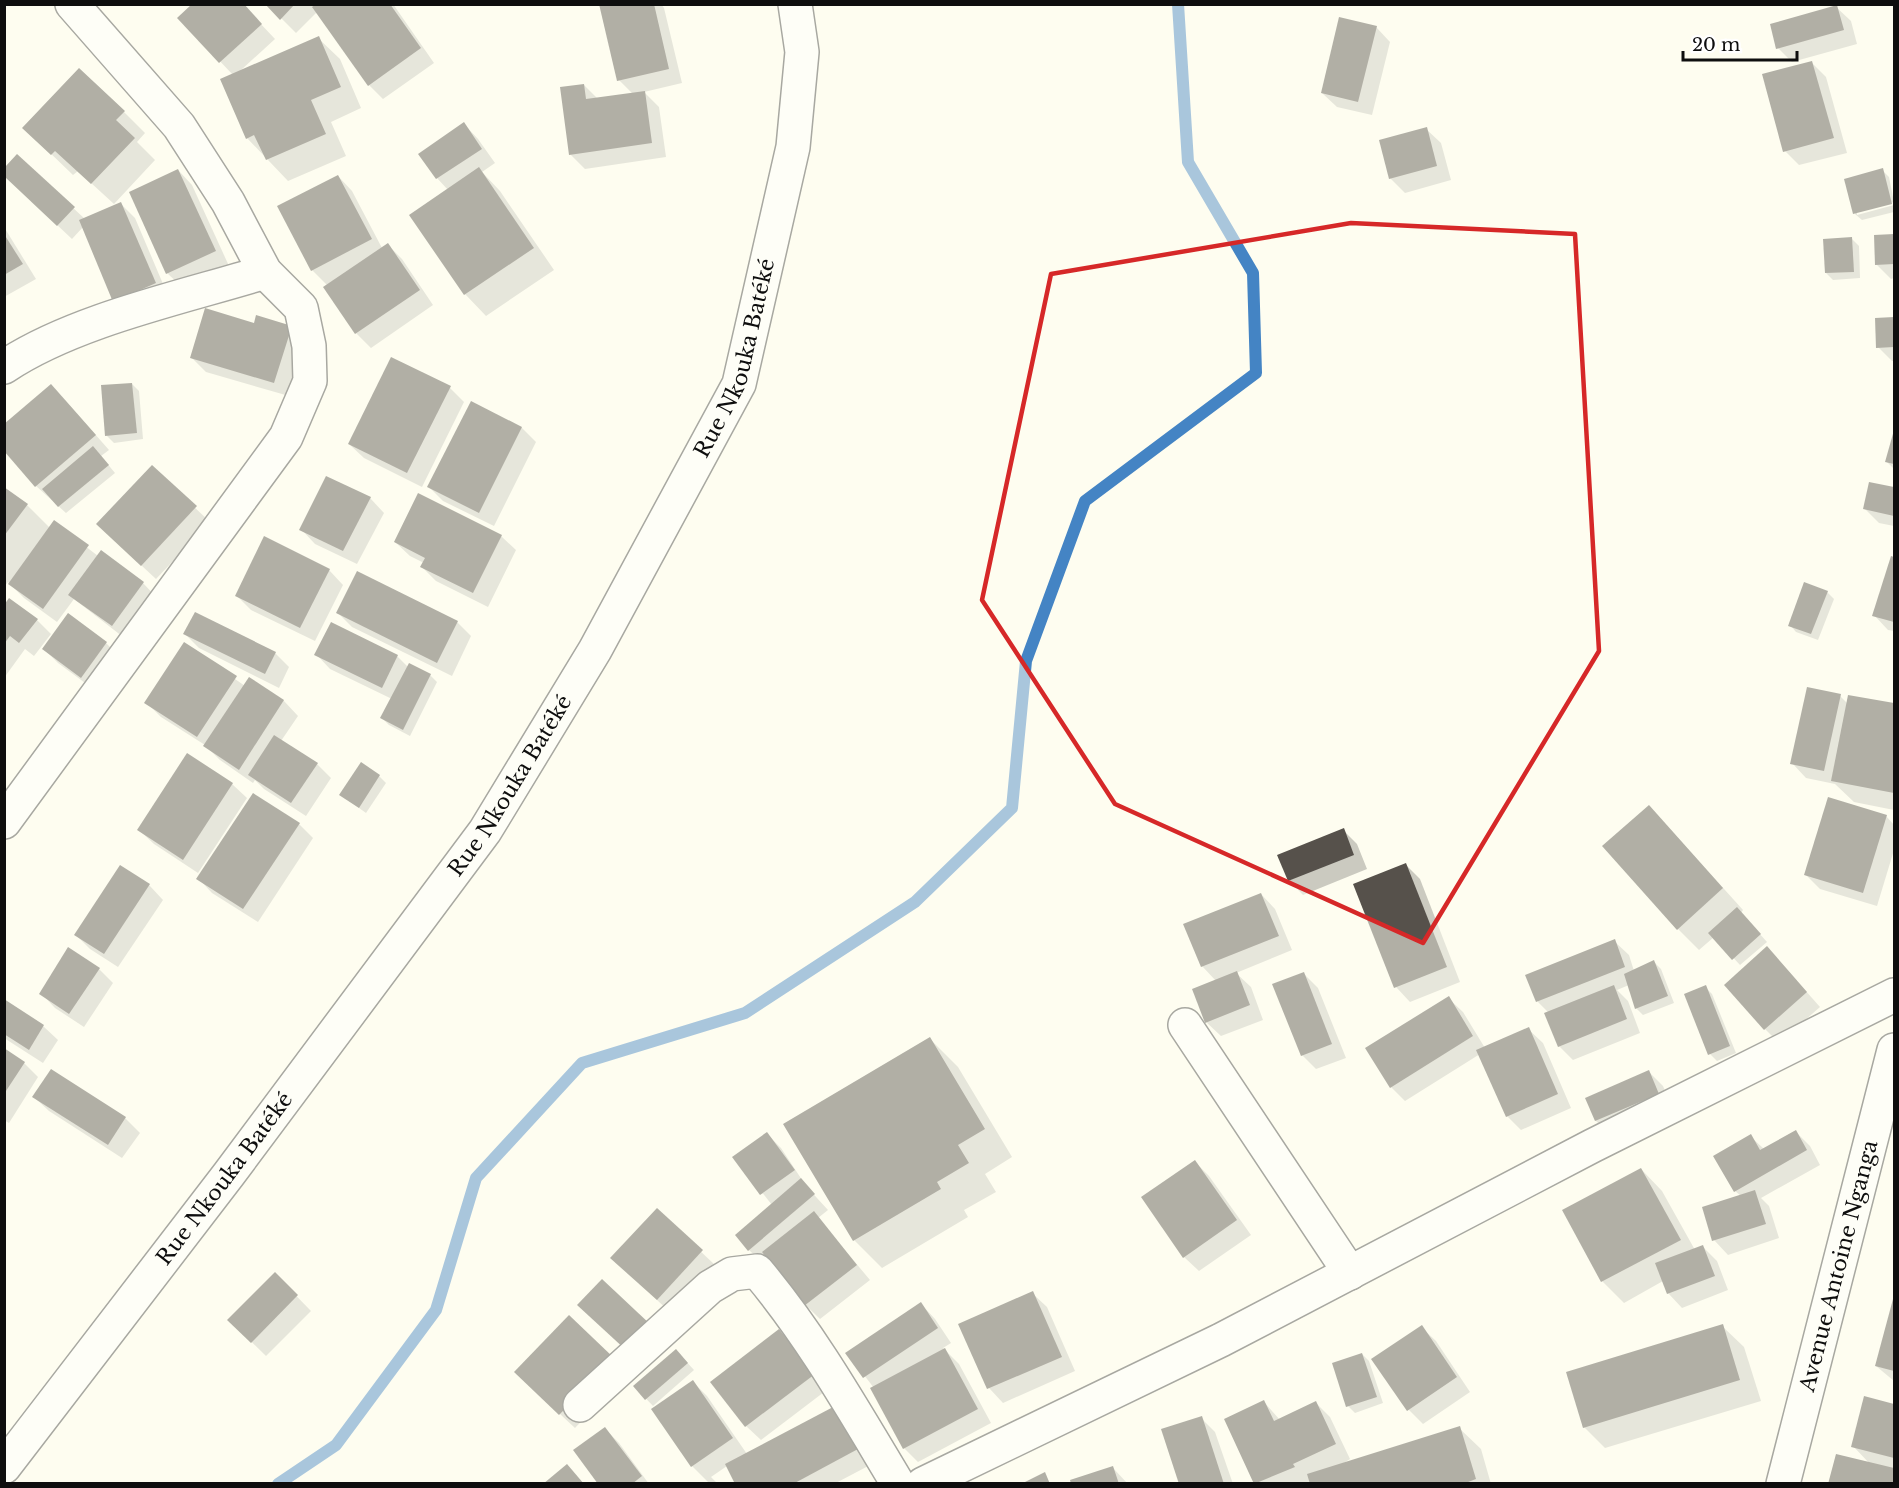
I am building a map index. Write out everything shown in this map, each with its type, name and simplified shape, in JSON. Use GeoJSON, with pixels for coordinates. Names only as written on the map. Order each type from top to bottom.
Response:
{"type":"FeatureCollection","features":[{"type":"Feature","properties":{"kind":"street"},"geometry":{"type":"LineString","coordinates":[[4,822],[286,437],[310,381],[309,346],[301,308],[265,272],[228,202],[178,126],[72,4]]}},
{"type":"Feature","properties":{"kind":"street","name":"Rue Nkouka Batéké"},"geometry":{"type":"LineString","coordinates":[[4,1467],[214,1193],[485,831],[595,650],[739,384],[793,147],[802,52],[795,4]]}},
{"type":"Feature","properties":{"kind":"street"},"geometry":{"type":"LineString","coordinates":[[4,367],[47,342],[90,326],[265,272]]}},
{"type":"Feature","properties":{"kind":"street"},"geometry":{"type":"LineString","coordinates":[[923,1484],[1221,1340],[1592,1146],[1894,995]]}},
{"type":"Feature","properties":{"kind":"street"},"geometry":{"type":"LineString","coordinates":[[1185,1025],[1350,1273]]}},
{"type":"Feature","properties":{"kind":"street","name":"Avenue Antoine Nganga"},"geometry":{"type":"LineString","coordinates":[[1783,1484],[1894,1050]]}},
{"type":"Feature","properties":{"kind":"street"},"geometry":{"type":"LineString","coordinates":[[580,1405],[710,1287],[732,1274],[756,1270],[841,1391],[898,1484]]}},
{"type":"Feature","properties":{"kind":"highlighted area"},"geometry":{"type":"Polygon","coordinates":[[[1351,223],[1575,234],[1599,651],[1423,943],[1115,804],[982,600],[1051,274],[1351,223]]]}},
{"type":"Feature","properties":{"kind":"building"},"geometry":{"type":"Polygon","coordinates":[[[192,4],[244,4],[262,24],[219,63],[177,18],[192,4]]]}},
{"type":"Feature","properties":{"kind":"building"},"geometry":{"type":"Polygon","coordinates":[[[265,4],[295,4],[280,20],[265,4]]]}},
{"type":"Feature","properties":{"kind":"building"},"geometry":{"type":"Polygon","coordinates":[[[316,4],[390,4],[421,48],[368,86],[312,7],[316,4]]]}},
{"type":"Feature","properties":{"kind":"building"},"geometry":{"type":"Polygon","coordinates":[[[599,4],[654,4],[669,69],[617,81],[599,4]]]}},
{"type":"Feature","properties":{"kind":"building"},"geometry":{"type":"Polygon","coordinates":[[[1837,5],[1844,30],[1776,49],[1770,24],[1837,5]]]}},
{"type":"Feature","properties":{"kind":"building"},"geometry":{"type":"Polygon","coordinates":[[[1339,17],[1377,26],[1358,102],[1321,93],[1339,17]]]}},
{"type":"Feature","properties":{"kind":"building"},"geometry":{"type":"Polygon","coordinates":[[[319,36],[341,87],[311,100],[326,134],[266,160],[254,135],[246,139],[220,79],[319,36]]]}},
{"type":"Feature","properties":{"kind":"building"},"geometry":{"type":"Polygon","coordinates":[[[1812,61],[1834,138],[1783,152],[1762,74],[1812,61]]]}},
{"type":"Feature","properties":{"kind":"building"},"geometry":{"type":"Polygon","coordinates":[[[79,68],[125,111],[116,120],[135,138],[91,184],[55,151],[51,155],[22,128],[79,68]]]}},
{"type":"Feature","properties":{"kind":"building"},"geometry":{"type":"Polygon","coordinates":[[[584,84],[586,99],[645,91],[652,143],[569,155],[560,87],[584,84]]]}},
{"type":"Feature","properties":{"kind":"building"},"geometry":{"type":"Polygon","coordinates":[[[464,122],[482,149],[436,179],[418,154],[464,122]]]}},
{"type":"Feature","properties":{"kind":"building"},"geometry":{"type":"Polygon","coordinates":[[[1427,127],[1437,166],[1389,179],[1379,140],[1427,127]]]}},
{"type":"Feature","properties":{"kind":"building"},"geometry":{"type":"Polygon","coordinates":[[[17,154],[75,207],[57,226],[5,177],[5,167],[17,154]]]}},
{"type":"Feature","properties":{"kind":"building"},"geometry":{"type":"Polygon","coordinates":[[[479,167],[534,248],[464,295],[409,215],[479,167]]]}},
{"type":"Feature","properties":{"kind":"building"},"geometry":{"type":"Polygon","coordinates":[[[1883,168],[1892,204],[1853,214],[1844,179],[1883,168]]]}},
{"type":"Feature","properties":{"kind":"building"},"geometry":{"type":"Polygon","coordinates":[[[178,169],[216,251],[166,274],[129,192],[178,169]]]}},
{"type":"Feature","properties":{"kind":"building"},"geometry":{"type":"Polygon","coordinates":[[[338,175],[372,239],[311,271],[277,206],[338,175]]]}},
{"type":"Feature","properties":{"kind":"building"},"geometry":{"type":"Polygon","coordinates":[[[121,202],[156,283],[113,302],[79,220],[121,202]]]}},
{"type":"Feature","properties":{"kind":"building"},"geometry":{"type":"Polygon","coordinates":[[[4,234],[23,264],[4,275],[4,234]]]}},
{"type":"Feature","properties":{"kind":"building"},"geometry":{"type":"Polygon","coordinates":[[[1894,234],[1894,264],[1875,265],[1874,235],[1894,234]]]}},
{"type":"Feature","properties":{"kind":"building"},"geometry":{"type":"Polygon","coordinates":[[[1852,237],[1854,272],[1825,273],[1823,239],[1852,237]]]}},
{"type":"Feature","properties":{"kind":"building"},"geometry":{"type":"Polygon","coordinates":[[[388,243],[420,290],[355,334],[323,287],[388,243]]]}},
{"type":"Feature","properties":{"kind":"building"},"geometry":{"type":"Polygon","coordinates":[[[205,308],[254,323],[256,315],[292,326],[274,383],[190,358],[205,308]]]}},
{"type":"Feature","properties":{"kind":"building"},"geometry":{"type":"Polygon","coordinates":[[[1894,317],[1894,347],[1876,348],[1875,318],[1894,317]]]}},
{"type":"Feature","properties":{"kind":"building"},"geometry":{"type":"Polygon","coordinates":[[[391,357],[451,386],[407,473],[348,444],[391,357]]]}},
{"type":"Feature","properties":{"kind":"building"},"geometry":{"type":"Polygon","coordinates":[[[132,383],[137,433],[105,436],[101,385],[132,383]]]}},
{"type":"Feature","properties":{"kind":"building"},"geometry":{"type":"Polygon","coordinates":[[[51,384],[96,435],[35,487],[4,451],[4,424],[51,384]]]}},
{"type":"Feature","properties":{"kind":"building"},"geometry":{"type":"Polygon","coordinates":[[[471,401],[522,427],[479,513],[427,487],[471,401]]]}},
{"type":"Feature","properties":{"kind":"building"},"geometry":{"type":"Polygon","coordinates":[[[1894,430],[1894,464],[1885,462],[1894,430]]]}},
{"type":"Feature","properties":{"kind":"building"},"geometry":{"type":"Polygon","coordinates":[[[93,446],[109,465],[58,507],[42,489],[93,446]]]}},
{"type":"Feature","properties":{"kind":"building"},"geometry":{"type":"Polygon","coordinates":[[[152,465],[197,506],[141,566],[96,524],[152,465]]]}},
{"type":"Feature","properties":{"kind":"building"},"geometry":{"type":"Polygon","coordinates":[[[326,476],[371,497],[343,551],[299,530],[326,476]]]}},
{"type":"Feature","properties":{"kind":"building"},"geometry":{"type":"Polygon","coordinates":[[[1869,482],[1894,487],[1894,516],[1863,509],[1869,482]]]}},
{"type":"Feature","properties":{"kind":"building"},"geometry":{"type":"Polygon","coordinates":[[[4,487],[28,504],[4,536],[4,487]]]}},
{"type":"Feature","properties":{"kind":"building"},"geometry":{"type":"Polygon","coordinates":[[[418,493],[502,535],[473,593],[420,567],[425,558],[394,542],[418,493]]]}},
{"type":"Feature","properties":{"kind":"building"},"geometry":{"type":"Polygon","coordinates":[[[54,520],[89,545],[43,609],[8,584],[54,520]]]}},
{"type":"Feature","properties":{"kind":"building"},"geometry":{"type":"Polygon","coordinates":[[[264,536],[330,569],[300,628],[235,596],[264,536]]]}},
{"type":"Feature","properties":{"kind":"building"},"geometry":{"type":"Polygon","coordinates":[[[101,550],[144,582],[112,626],[68,595],[101,550]]]}},
{"type":"Feature","properties":{"kind":"building"},"geometry":{"type":"Polygon","coordinates":[[[1891,556],[1894,557],[1894,622],[1872,616],[1891,556]]]}},
{"type":"Feature","properties":{"kind":"building"},"geometry":{"type":"Polygon","coordinates":[[[357,571],[458,621],[437,663],[336,613],[357,571]]]}},
{"type":"Feature","properties":{"kind":"building"},"geometry":{"type":"Polygon","coordinates":[[[1804,582],[1828,591],[1811,634],[1788,626],[1804,582]]]}},
{"type":"Feature","properties":{"kind":"building"},"geometry":{"type":"Polygon","coordinates":[[[9,598],[38,619],[19,643],[10,636],[4,644],[4,605],[9,598]]]}},
{"type":"Feature","properties":{"kind":"building"},"geometry":{"type":"Polygon","coordinates":[[[195,612],[276,652],[265,674],[183,634],[195,612]]]}},
{"type":"Feature","properties":{"kind":"building"},"geometry":{"type":"Polygon","coordinates":[[[68,613],[107,642],[81,678],[42,649],[68,613]]]}},
{"type":"Feature","properties":{"kind":"building"},"geometry":{"type":"Polygon","coordinates":[[[331,622],[398,655],[382,688],[314,655],[331,622]]]}},
{"type":"Feature","properties":{"kind":"building"},"geometry":{"type":"Polygon","coordinates":[[[184,642],[237,676],[197,737],[144,703],[184,642]]]}},
{"type":"Feature","properties":{"kind":"building"},"geometry":{"type":"Polygon","coordinates":[[[409,663],[431,674],[403,730],[380,718],[409,663]]]}},
{"type":"Feature","properties":{"kind":"building"},"geometry":{"type":"Polygon","coordinates":[[[249,677],[284,700],[239,770],[203,746],[249,677]]]}},
{"type":"Feature","properties":{"kind":"building"},"geometry":{"type":"Polygon","coordinates":[[[1807,687],[1841,694],[1824,771],[1790,764],[1807,687]]]}},
{"type":"Feature","properties":{"kind":"building"},"geometry":{"type":"Polygon","coordinates":[[[1848,695],[1894,703],[1894,793],[1831,781],[1848,695]]]}},
{"type":"Feature","properties":{"kind":"building"},"geometry":{"type":"Polygon","coordinates":[[[274,735],[318,763],[291,803],[248,775],[274,735]]]}},
{"type":"Feature","properties":{"kind":"building"},"geometry":{"type":"Polygon","coordinates":[[[187,753],[233,783],[183,860],[137,830],[187,753]]]}},
{"type":"Feature","properties":{"kind":"building"},"geometry":{"type":"Polygon","coordinates":[[[361,762],[380,775],[359,808],[339,795],[361,762]]]}},
{"type":"Feature","properties":{"kind":"building"},"geometry":{"type":"Polygon","coordinates":[[[253,793],[300,823],[243,909],[196,879],[253,793]]]}},
{"type":"Feature","properties":{"kind":"building"},"geometry":{"type":"Polygon","coordinates":[[[1828,797],[1887,815],[1863,893],[1804,875],[1828,797]]]}},
{"type":"Feature","properties":{"kind":"building"},"geometry":{"type":"Polygon","coordinates":[[[1649,805],[1723,888],[1677,930],[1602,846],[1649,805]]]}},
{"type":"Feature","properties":{"kind":"building"},"geometry":{"type":"Polygon","coordinates":[[[1344,828],[1354,855],[1288,881],[1277,855],[1344,828]]]}},
{"type":"Feature","properties":{"kind":"building"},"geometry":{"type":"Polygon","coordinates":[[[1406,863],[1447,967],[1394,988],[1353,884],[1406,863]]]}},
{"type":"Feature","properties":{"kind":"building"},"geometry":{"type":"Polygon","coordinates":[[[120,865],[150,884],[104,954],[74,935],[120,865]]]}},
{"type":"Feature","properties":{"kind":"building"},"geometry":{"type":"Polygon","coordinates":[[[1261,893],[1279,936],[1201,967],[1183,924],[1261,893]]]}},
{"type":"Feature","properties":{"kind":"building"},"geometry":{"type":"Polygon","coordinates":[[[1737,907],[1761,934],[1732,960],[1708,933],[1737,907]]]}},
{"type":"Feature","properties":{"kind":"building"},"geometry":{"type":"Polygon","coordinates":[[[1615,939],[1625,967],[1536,1002],[1525,975],[1615,939]]]}},
{"type":"Feature","properties":{"kind":"building"},"geometry":{"type":"Polygon","coordinates":[[[1767,946],[1807,992],[1764,1030],[1724,985],[1767,946]]]}},
{"type":"Feature","properties":{"kind":"building"},"geometry":{"type":"Polygon","coordinates":[[[68,947],[100,968],[69,1014],[39,994],[68,947]]]}},
{"type":"Feature","properties":{"kind":"building"},"geometry":{"type":"Polygon","coordinates":[[[1654,960],[1668,996],[1635,1009],[1624,974],[1654,960]]]}},
{"type":"Feature","properties":{"kind":"building"},"geometry":{"type":"Polygon","coordinates":[[[1237,971],[1250,1005],[1205,1023],[1192,989],[1237,971]]]}},
{"type":"Feature","properties":{"kind":"building"},"geometry":{"type":"Polygon","coordinates":[[[1304,972],[1332,1044],[1301,1056],[1272,984],[1304,972]]]}},
{"type":"Feature","properties":{"kind":"building"},"geometry":{"type":"Polygon","coordinates":[[[1614,985],[1627,1019],[1558,1047],[1544,1013],[1614,985]]]}},
{"type":"Feature","properties":{"kind":"building"},"geometry":{"type":"Polygon","coordinates":[[[1706,985],[1730,1046],[1708,1055],[1684,994],[1706,985]]]}},
{"type":"Feature","properties":{"kind":"building"},"geometry":{"type":"Polygon","coordinates":[[[1449,996],[1473,1036],[1390,1088],[1365,1048],[1449,996]]]}},
{"type":"Feature","properties":{"kind":"building"},"geometry":{"type":"Polygon","coordinates":[[[4,999],[44,1025],[29,1050],[4,1034],[4,999]]]}},
{"type":"Feature","properties":{"kind":"building"},"geometry":{"type":"Polygon","coordinates":[[[1529,1027],[1558,1094],[1506,1117],[1476,1050],[1529,1027]]]}},
{"type":"Feature","properties":{"kind":"building"},"geometry":{"type":"Polygon","coordinates":[[[930,1037],[985,1129],[958,1145],[969,1163],[937,1182],[941,1189],[853,1241],[783,1124],[930,1037]]]}},
{"type":"Feature","properties":{"kind":"building"},"geometry":{"type":"Polygon","coordinates":[[[4,1048],[25,1062],[4,1094],[4,1048]]]}},
{"type":"Feature","properties":{"kind":"building"},"geometry":{"type":"Polygon","coordinates":[[[51,1069],[126,1117],[108,1145],[32,1097],[51,1069]]]}},
{"type":"Feature","properties":{"kind":"building"},"geometry":{"type":"Polygon","coordinates":[[[1649,1070],[1659,1094],[1595,1121],[1585,1098],[1649,1070]]]}},
{"type":"Feature","properties":{"kind":"building"},"geometry":{"type":"Polygon","coordinates":[[[1796,1130],[1807,1150],[1734,1192],[1713,1156],[1751,1134],[1760,1150],[1796,1130]]]}},
{"type":"Feature","properties":{"kind":"building"},"geometry":{"type":"Polygon","coordinates":[[[767,1132],[795,1170],[760,1195],[732,1157],[767,1132]]]}},
{"type":"Feature","properties":{"kind":"building"},"geometry":{"type":"Polygon","coordinates":[[[1195,1160],[1237,1220],[1183,1258],[1141,1197],[1195,1160]]]}},
{"type":"Feature","properties":{"kind":"building"},"geometry":{"type":"Polygon","coordinates":[[[1641,1168],[1681,1240],[1601,1282],[1562,1210],[1641,1168]]]}},
{"type":"Feature","properties":{"kind":"building"},"geometry":{"type":"Polygon","coordinates":[[[801,1178],[815,1194],[748,1251],[735,1235],[801,1178]]]}},
{"type":"Feature","properties":{"kind":"building"},"geometry":{"type":"Polygon","coordinates":[[[1755,1190],[1766,1224],[1712,1241],[1702,1207],[1755,1190]]]}},
{"type":"Feature","properties":{"kind":"building"},"geometry":{"type":"Polygon","coordinates":[[[657,1208],[703,1250],[657,1300],[610,1258],[657,1208]]]}},
{"type":"Feature","properties":{"kind":"building"},"geometry":{"type":"Polygon","coordinates":[[[814,1211],[857,1265],[804,1306],[762,1252],[814,1211]]]}},
{"type":"Feature","properties":{"kind":"building"},"geometry":{"type":"Polygon","coordinates":[[[1703,1245],[1715,1276],[1667,1294],[1655,1263],[1703,1245]]]}},
{"type":"Feature","properties":{"kind":"building"},"geometry":{"type":"Polygon","coordinates":[[[275,1272],[298,1295],[251,1343],[227,1320],[275,1272]]]}},
{"type":"Feature","properties":{"kind":"building"},"geometry":{"type":"Polygon","coordinates":[[[602,1279],[651,1325],[627,1351],[577,1305],[602,1279]]]}},
{"type":"Feature","properties":{"kind":"building"},"geometry":{"type":"Polygon","coordinates":[[[1033,1291],[1062,1357],[987,1389],[958,1324],[1033,1291]]]}},
{"type":"Feature","properties":{"kind":"building"},"geometry":{"type":"Polygon","coordinates":[[[1894,1299],[1894,1371],[1875,1366],[1894,1299]]]}},
{"type":"Feature","properties":{"kind":"building"},"geometry":{"type":"Polygon","coordinates":[[[921,1302],[938,1328],[863,1378],[845,1353],[921,1302]]]}},
{"type":"Feature","properties":{"kind":"building"},"geometry":{"type":"Polygon","coordinates":[[[569,1315],[614,1358],[559,1415],[514,1372],[569,1315]]]}},
{"type":"Feature","properties":{"kind":"building"},"geometry":{"type":"Polygon","coordinates":[[[1723,1324],[1740,1380],[1583,1428],[1566,1372],[1723,1324]]]}},
{"type":"Feature","properties":{"kind":"building"},"geometry":{"type":"Polygon","coordinates":[[[1422,1325],[1457,1377],[1407,1411],[1371,1359],[1422,1325]]]}},
{"type":"Feature","properties":{"kind":"building"},"geometry":{"type":"Polygon","coordinates":[[[779,1329],[815,1374],[745,1427],[710,1382],[779,1329]]]}},
{"type":"Feature","properties":{"kind":"building"},"geometry":{"type":"Polygon","coordinates":[[[945,1348],[978,1409],[903,1449],[870,1388],[945,1348]]]}},
{"type":"Feature","properties":{"kind":"building"},"geometry":{"type":"Polygon","coordinates":[[[676,1349],[688,1363],[645,1400],[633,1386],[676,1349]]]}},
{"type":"Feature","properties":{"kind":"building"},"geometry":{"type":"Polygon","coordinates":[[[1362,1353],[1377,1397],[1346,1407],[1332,1363],[1362,1353]]]}},
{"type":"Feature","properties":{"kind":"building"},"geometry":{"type":"Polygon","coordinates":[[[693,1380],[733,1438],[691,1467],[651,1409],[693,1380]]]}},
{"type":"Feature","properties":{"kind":"building"},"geometry":{"type":"Polygon","coordinates":[[[1864,1396],[1894,1404],[1894,1458],[1851,1447],[1864,1396]]]}},
{"type":"Feature","properties":{"kind":"building"},"geometry":{"type":"Polygon","coordinates":[[[1264,1400],[1274,1421],[1316,1401],[1336,1444],[1293,1464],[1295,1467],[1254,1484],[1224,1419],[1264,1400]]]}},
{"type":"Feature","properties":{"kind":"building"},"geometry":{"type":"Polygon","coordinates":[[[835,1406],[858,1449],[793,1484],[735,1484],[725,1464],[835,1406]]]}},
{"type":"Feature","properties":{"kind":"building"},"geometry":{"type":"Polygon","coordinates":[[[1202,1416],[1224,1484],[1179,1484],[1161,1429],[1202,1416]]]}},
{"type":"Feature","properties":{"kind":"building"},"geometry":{"type":"Polygon","coordinates":[[[1460,1426],[1476,1479],[1463,1484],[1310,1484],[1307,1474],[1460,1426]]]}},
{"type":"Feature","properties":{"kind":"building"},"geometry":{"type":"Polygon","coordinates":[[[605,1427],[642,1476],[632,1484],[598,1484],[573,1450],[605,1427]]]}},
{"type":"Feature","properties":{"kind":"building"},"geometry":{"type":"Polygon","coordinates":[[[1836,1454],[1894,1468],[1894,1484],[1828,1484],[1836,1454]]]}},
{"type":"Feature","properties":{"kind":"building"},"geometry":{"type":"Polygon","coordinates":[[[567,1464],[584,1484],[543,1484],[567,1464]]]}},
{"type":"Feature","properties":{"kind":"building"},"geometry":{"type":"Polygon","coordinates":[[[1113,1466],[1119,1484],[1071,1484],[1070,1480],[1113,1466]]]}},
{"type":"Feature","properties":{"kind":"building"},"geometry":{"type":"Polygon","coordinates":[[[1045,1472],[1050,1484],[1021,1484],[1045,1472]]]}},
{"type":"Feature","properties":{"kind":"waterway"},"geometry":{"type":"LineString","coordinates":[[278,1484],[336,1445],[436,1310],[476,1178],[582,1063],[745,1013],[915,902],[1012,808],[1026,661],[1085,501],[1256,373],[1253,273],[1188,162],[1178,4]]}}]}
